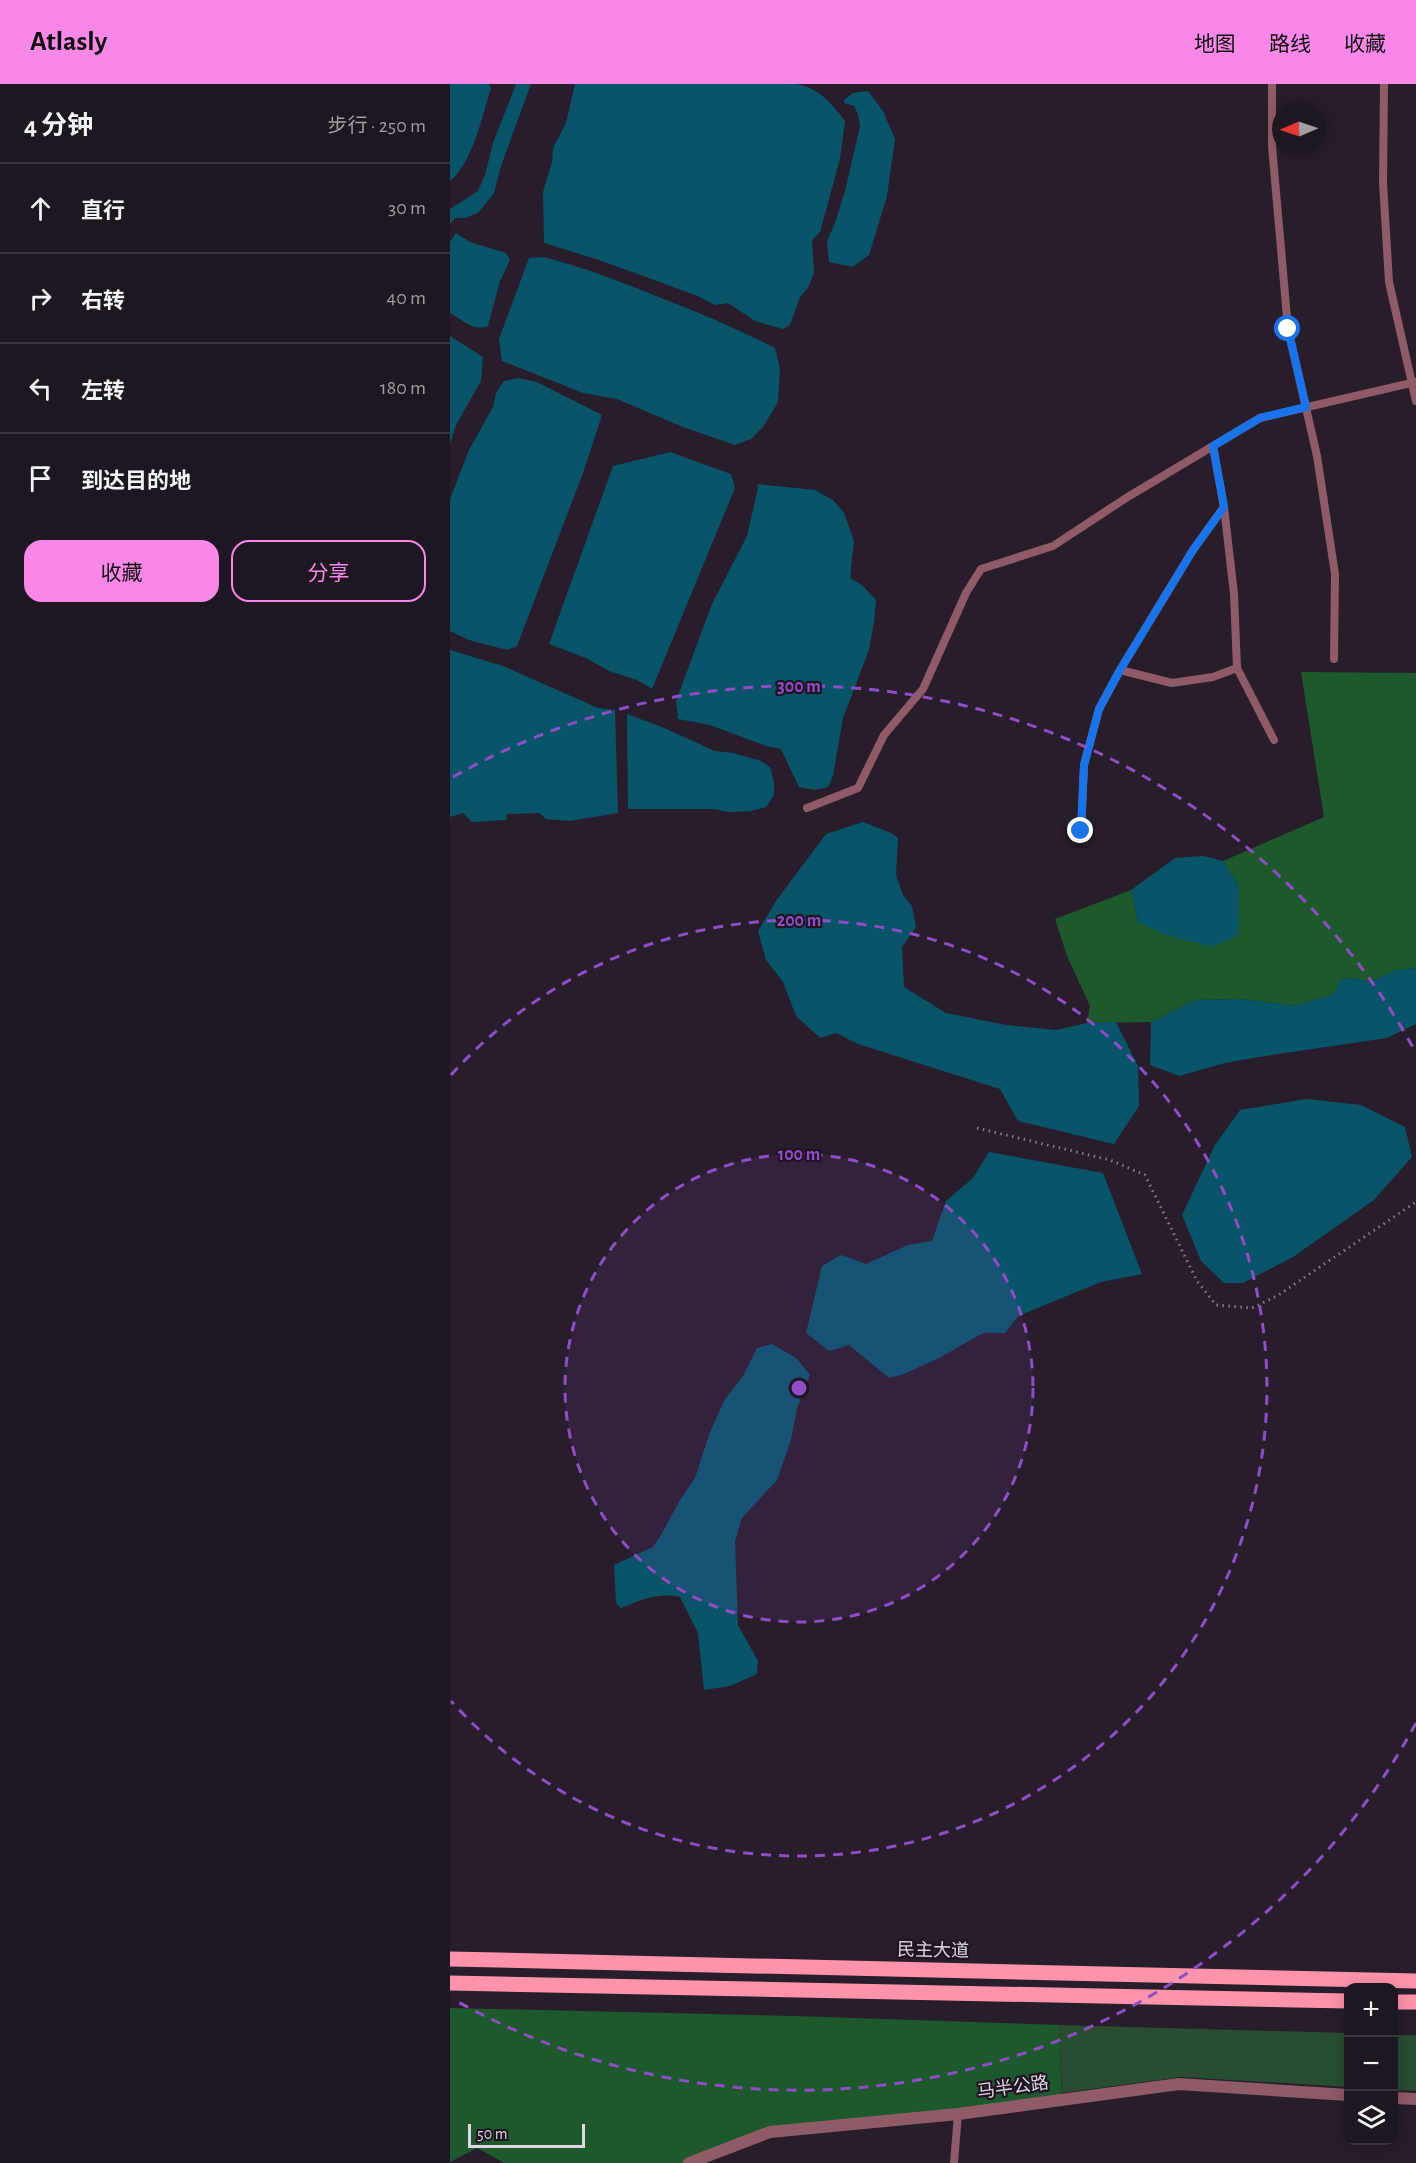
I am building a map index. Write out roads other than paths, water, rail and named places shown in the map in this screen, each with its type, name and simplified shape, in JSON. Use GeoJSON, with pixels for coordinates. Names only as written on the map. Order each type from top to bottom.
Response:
{"type":"FeatureCollection","features":[{"type":"Feature","properties":{"kind":"main road","name":"民主大道"},"geometry":{"type":"LineString","coordinates":[[450,1959],[1416,1981]]}},
{"type":"Feature","properties":{"kind":"main road"},"geometry":{"type":"LineString","coordinates":[[450,1983],[1344,2001]]}},
{"type":"Feature","properties":{"kind":"main road"},"geometry":{"type":"LineString","coordinates":[[1398,2002],[1416,2002]]}},
{"type":"Feature","properties":{"kind":"street","name":"马半公路"},"geometry":{"type":"LineString","coordinates":[[689,2163],[770,2132],[958,2114],[1179,2084],[1344,2095]]}},
{"type":"Feature","properties":{"kind":"street"},"geometry":{"type":"LineString","coordinates":[[1398,2098],[1416,2099]]}},
{"type":"Feature","properties":{"kind":"lane"},"geometry":{"type":"LineString","coordinates":[[1272,84],[1272,146],[1288,329],[1317,456],[1335,574],[1334,659]]}},
{"type":"Feature","properties":{"kind":"lane"},"geometry":{"type":"LineString","coordinates":[[1384,84],[1383,183],[1389,282],[1414,383],[1416,401]]}},
{"type":"Feature","properties":{"kind":"lane"},"geometry":{"type":"LineString","coordinates":[[807,808],[858,788],[884,735],[923,689],[966,593],[981,569],[1053,546],[1126,498],[1260,418],[1414,383]]}},
{"type":"Feature","properties":{"kind":"lane"},"geometry":{"type":"LineString","coordinates":[[1213,446],[1224,507],[1234,594],[1237,668],[1274,740]]}},
{"type":"Feature","properties":{"kind":"lane"},"geometry":{"type":"LineString","coordinates":[[1081,831],[1084,765],[1099,709],[1193,550],[1224,507]]}},
{"type":"Feature","properties":{"kind":"lane"},"geometry":{"type":"LineString","coordinates":[[1120,670],[1172,683],[1213,677],[1237,668]]}},
{"type":"Feature","properties":{"kind":"lane"},"geometry":{"type":"LineString","coordinates":[[954,2163],[958,2114]]}},
{"type":"Feature","properties":{"kind":"water"},"geometry":{"type":"Polygon","coordinates":[[[450,84],[489,84],[491,88],[471,151],[458,173],[450,181],[450,84]]]}},
{"type":"Feature","properties":{"kind":"water"},"geometry":{"type":"Polygon","coordinates":[[[516,84],[531,84],[501,166],[494,193],[478,213],[465,218],[455,218],[450,224],[450,209],[478,191],[485,175],[493,143],[516,84]]]}},
{"type":"Feature","properties":{"kind":"water"},"geometry":{"type":"Polygon","coordinates":[[[575,84],[795,84],[818,92],[834,108],[845,121],[840,159],[820,232],[812,240],[814,273],[808,288],[800,297],[790,325],[783,329],[755,321],[728,303],[715,305],[698,296],[599,260],[544,243],[543,192],[552,162],[553,148],[566,123],[575,84]]]}},
{"type":"Feature","properties":{"kind":"water"},"geometry":{"type":"Polygon","coordinates":[[[868,91],[883,111],[895,139],[887,196],[869,255],[852,267],[829,262],[827,241],[845,191],[860,126],[854,106],[844,103],[844,100],[853,93],[868,91]]]}},
{"type":"Feature","properties":{"kind":"water"},"geometry":{"type":"Polygon","coordinates":[[[456,233],[470,242],[506,253],[510,260],[500,281],[488,326],[473,326],[450,313],[450,242],[456,233]]]}},
{"type":"Feature","properties":{"kind":"water"},"geometry":{"type":"Polygon","coordinates":[[[543,257],[632,286],[719,321],[775,348],[780,369],[778,402],[763,427],[751,439],[735,445],[683,427],[617,399],[583,393],[502,361],[499,339],[529,258],[543,257]]]}},
{"type":"Feature","properties":{"kind":"water"},"geometry":{"type":"Polygon","coordinates":[[[450,336],[483,357],[481,381],[456,425],[450,444],[450,336]]]}},
{"type":"Feature","properties":{"kind":"water"},"geometry":{"type":"Polygon","coordinates":[[[518,378],[537,382],[602,415],[583,473],[517,646],[507,650],[469,640],[450,631],[450,499],[469,450],[493,407],[496,393],[504,381],[518,378]]]}},
{"type":"Feature","properties":{"kind":"water"},"geometry":{"type":"Polygon","coordinates":[[[670,452],[731,474],[735,488],[652,689],[637,680],[609,671],[586,658],[549,644],[613,466],[670,452]]]}},
{"type":"Feature","properties":{"kind":"water"},"geometry":{"type":"Polygon","coordinates":[[[757,484],[815,490],[833,500],[844,513],[854,541],[850,578],[862,585],[876,600],[869,650],[843,718],[833,776],[828,787],[814,790],[799,787],[781,749],[766,746],[710,725],[678,719],[676,701],[712,604],[747,536],[757,484]]]}},
{"type":"Feature","properties":{"kind":"water"},"geometry":{"type":"Polygon","coordinates":[[[450,650],[503,666],[598,708],[615,710],[618,813],[570,821],[546,819],[539,813],[507,814],[506,820],[472,822],[463,813],[450,817],[450,650]]]}},
{"type":"Feature","properties":{"kind":"water"},"geometry":{"type":"Polygon","coordinates":[[[627,714],[715,751],[733,753],[761,761],[770,767],[774,782],[774,795],[766,807],[751,811],[628,809],[627,714]]]}},
{"type":"Feature","properties":{"kind":"water"},"geometry":{"type":"Polygon","coordinates":[[[863,822],[898,838],[896,875],[903,895],[912,906],[916,927],[902,947],[904,987],[946,1013],[1006,1025],[1057,1030],[1087,1023],[1116,1022],[1138,1066],[1139,1106],[1114,1144],[1018,1121],[1000,1089],[858,1044],[836,1033],[820,1038],[796,1016],[783,982],[766,960],[758,931],[776,901],[826,834],[863,822]]]}},
{"type":"Feature","properties":{"kind":"water"},"geometry":{"type":"Polygon","coordinates":[[[1203,856],[1223,861],[1239,886],[1238,935],[1212,947],[1164,934],[1138,922],[1131,890],[1175,858],[1203,856]]]}},
{"type":"Feature","properties":{"kind":"water"},"geometry":{"type":"Polygon","coordinates":[[[1416,968],[1416,1024],[1387,1038],[1225,1063],[1179,1076],[1150,1065],[1151,1022],[1195,1000],[1240,999],[1295,1006],[1334,994],[1342,978],[1371,981],[1397,970],[1416,968]]]}},
{"type":"Feature","properties":{"kind":"water"},"geometry":{"type":"Polygon","coordinates":[[[1307,1099],[1361,1105],[1405,1127],[1412,1157],[1374,1200],[1293,1257],[1243,1283],[1224,1283],[1201,1261],[1182,1215],[1215,1145],[1240,1110],[1307,1099]]]}},
{"type":"Feature","properties":{"kind":"water"},"geometry":{"type":"Polygon","coordinates":[[[989,1152],[1103,1173],[1142,1274],[1101,1282],[1018,1316],[1005,1333],[983,1333],[941,1357],[904,1374],[889,1378],[849,1345],[829,1351],[806,1333],[822,1266],[841,1255],[866,1264],[908,1245],[932,1241],[946,1201],[973,1178],[989,1152]]]}},
{"type":"Feature","properties":{"kind":"water"},"geometry":{"type":"Polygon","coordinates":[[[772,1344],[796,1358],[810,1375],[797,1408],[791,1440],[777,1480],[742,1518],[735,1541],[738,1625],[758,1661],[757,1674],[730,1686],[704,1690],[698,1633],[680,1597],[657,1596],[621,1608],[616,1603],[614,1565],[653,1547],[695,1478],[710,1432],[725,1399],[743,1376],[757,1348],[772,1344]]]}}]}
